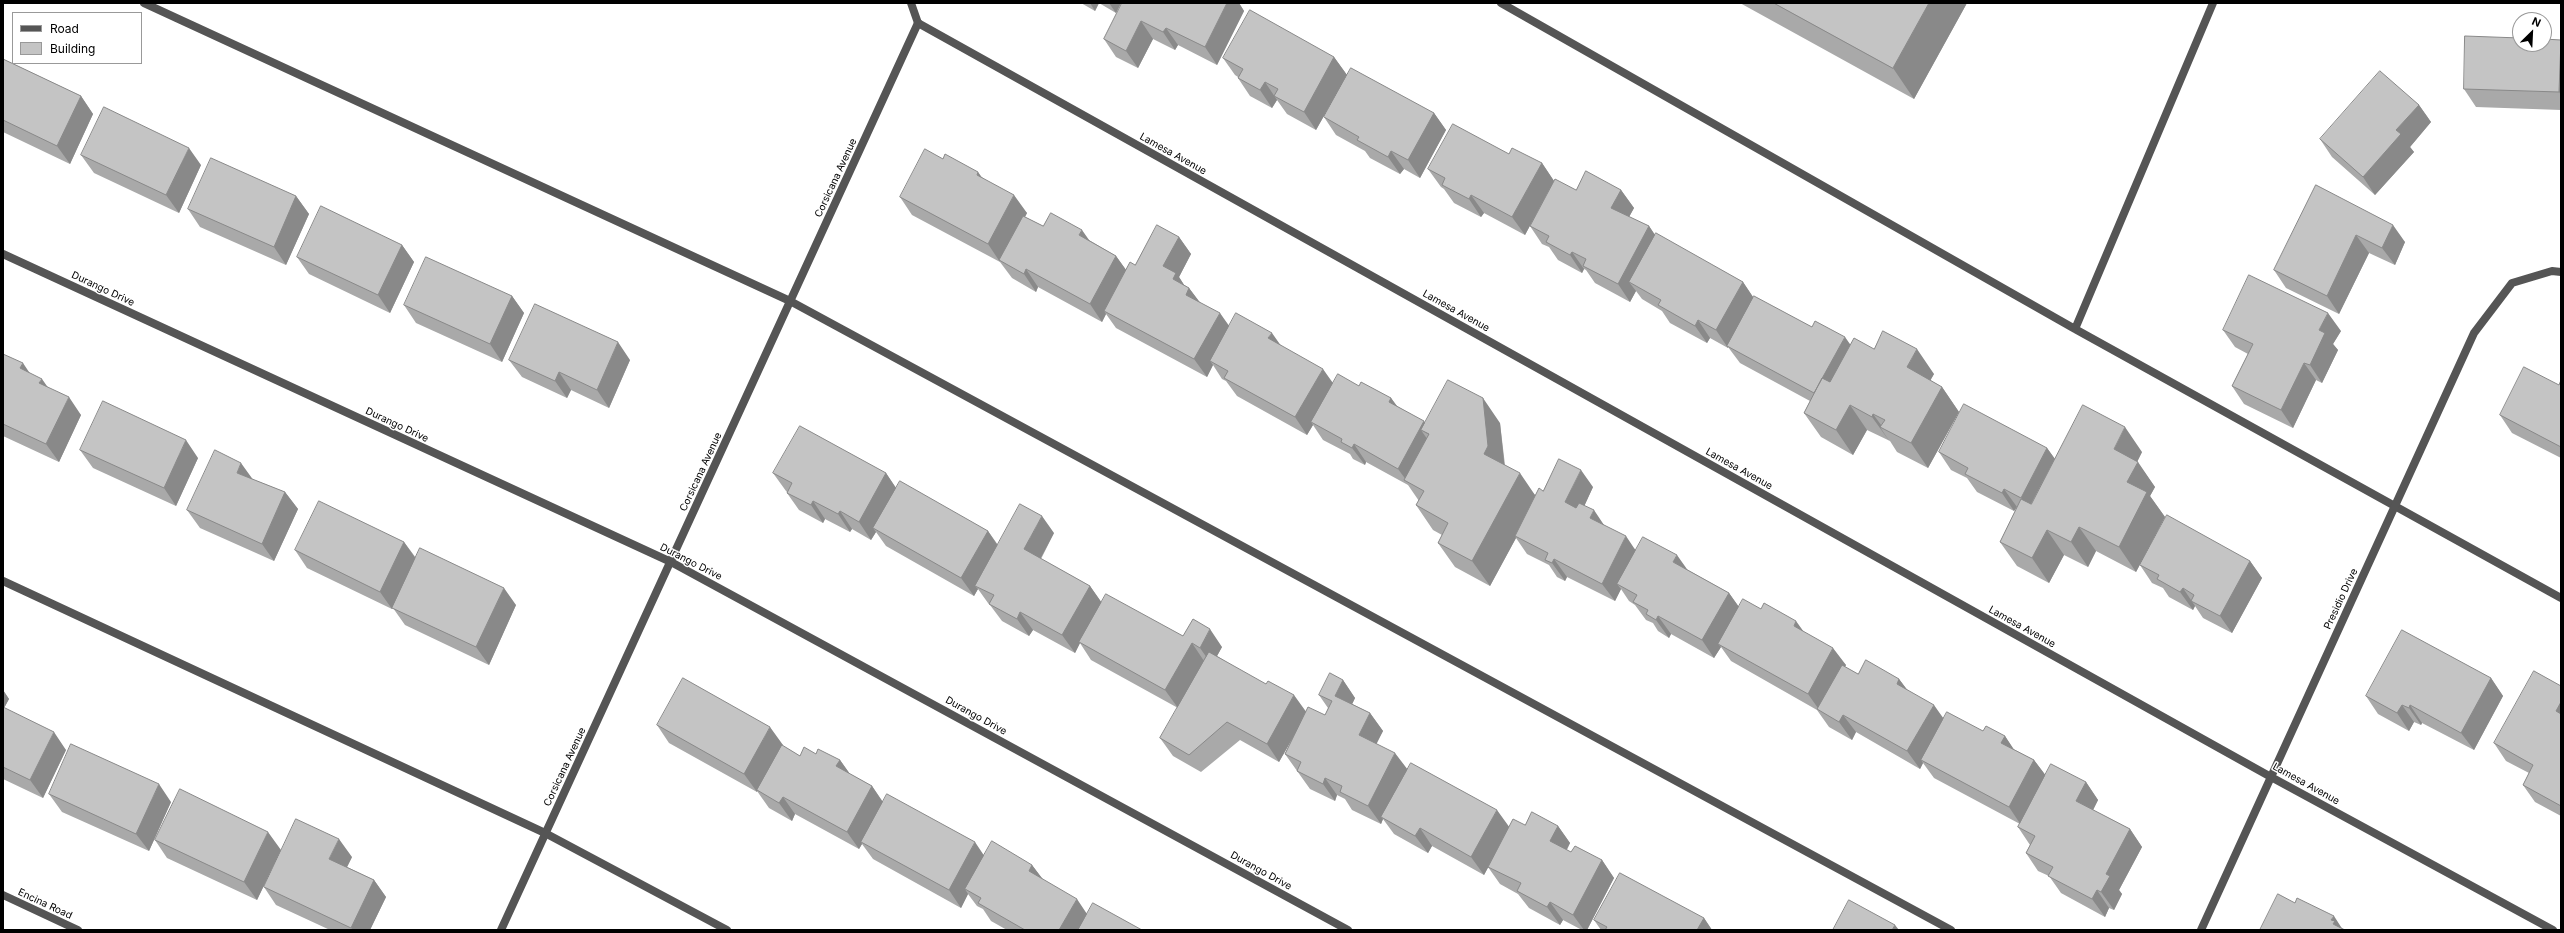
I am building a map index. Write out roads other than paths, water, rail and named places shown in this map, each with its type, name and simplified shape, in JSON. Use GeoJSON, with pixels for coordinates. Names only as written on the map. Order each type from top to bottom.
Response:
{"type":"FeatureCollection","features":[{"type":"Feature","properties":{"kind":"street"},"geometry":{"type":"LineString","coordinates":[[144,3],[790,301],[1951,930]]}},
{"type":"Feature","properties":{"kind":"street"},"geometry":{"type":"LineString","coordinates":[[911,3],[918,23]]}},
{"type":"Feature","properties":{"kind":"street"},"geometry":{"type":"LineString","coordinates":[[1501,3],[2075,329],[2561,598]]}},
{"type":"Feature","properties":{"kind":"street"},"geometry":{"type":"LineString","coordinates":[[2075,329],[2213,3]]}},
{"type":"Feature","properties":{"kind":"street","name":"Corsicana Avenue"},"geometry":{"type":"LineString","coordinates":[[501,930],[918,23]]}},
{"type":"Feature","properties":{"kind":"street","name":"Lamesa Avenue"},"geometry":{"type":"LineString","coordinates":[[918,23],[2270,776],[2553,930]]}},
{"type":"Feature","properties":{"kind":"street","name":"Durango Drive"},"geometry":{"type":"LineString","coordinates":[[3,254],[671,562],[1348,930]]}},
{"type":"Feature","properties":{"kind":"street","name":"Presidio Drive"},"geometry":{"type":"LineString","coordinates":[[2201,930],[2270,776],[2474,333],[2512,283],[2552,270],[2561,272]]}},
{"type":"Feature","properties":{"kind":"street"},"geometry":{"type":"LineString","coordinates":[[3,581],[546,833],[727,930]]}},
{"type":"Feature","properties":{"kind":"street","name":"Encina Road"},"geometry":{"type":"LineString","coordinates":[[3,895],[78,930]]}}]}
